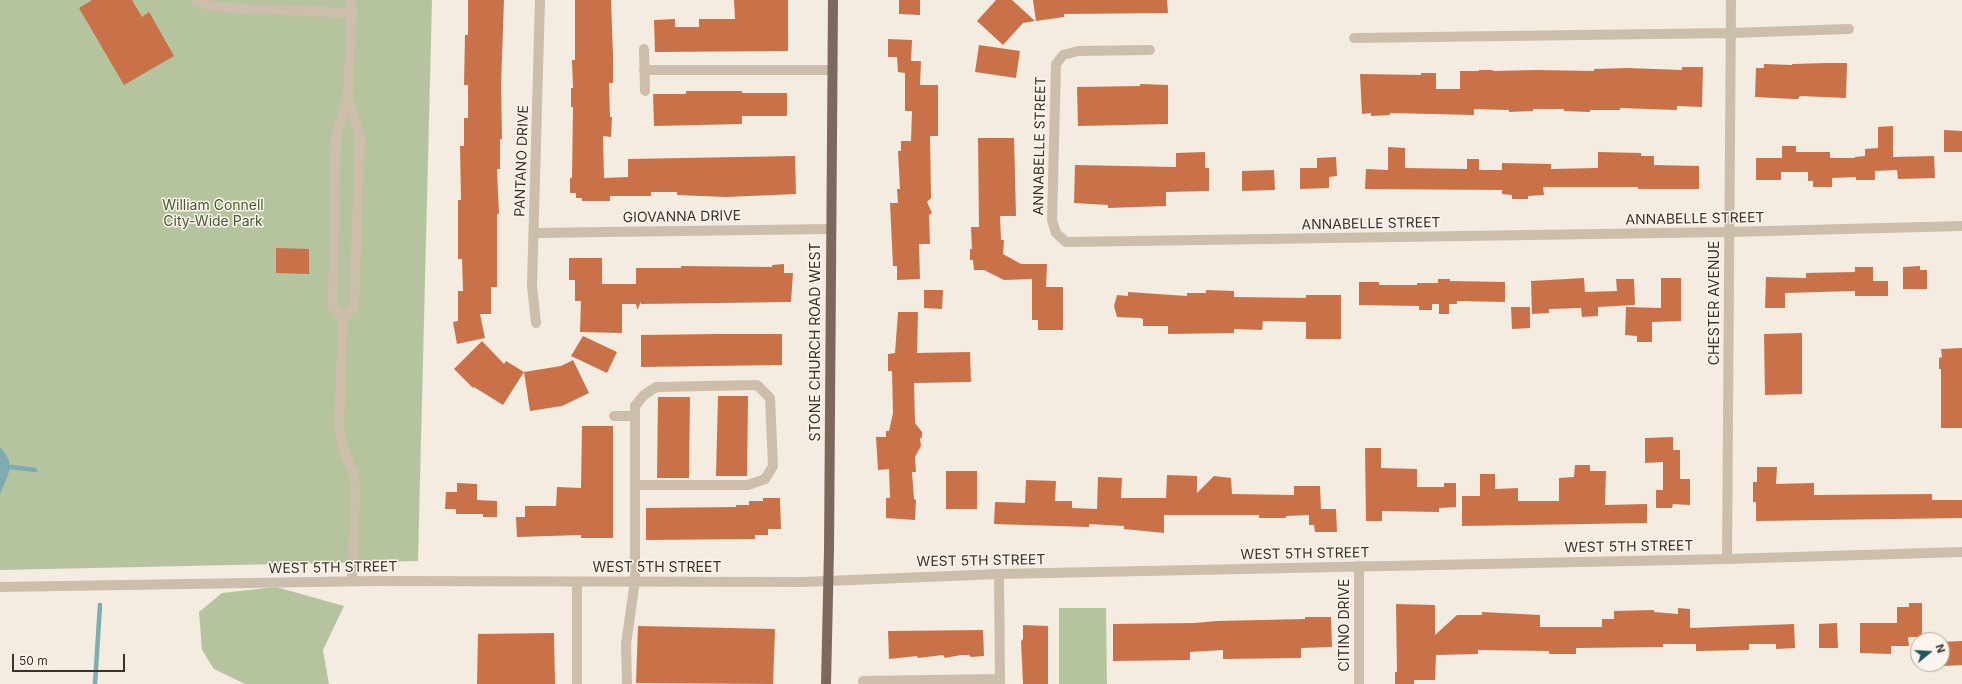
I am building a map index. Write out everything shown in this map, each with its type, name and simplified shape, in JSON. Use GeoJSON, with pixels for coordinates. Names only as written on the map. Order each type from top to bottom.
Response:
{"type":"FeatureCollection","features":[{"type":"Feature","properties":{"kind":"main road","name":"STONE CHURCH ROAD WEST"},"geometry":{"type":"LineString","coordinates":[[826,684],[832,0]]}},
{"type":"Feature","properties":{"kind":"street"},"geometry":{"type":"LineString","coordinates":[[196,0],[213,7],[352,13]]}},
{"type":"Feature","properties":{"kind":"street"},"geometry":{"type":"LineString","coordinates":[[350,0],[352,13],[348,94],[336,138],[333,306],[343,318],[339,428],[344,451],[354,475],[355,496],[352,581]]}},
{"type":"Feature","properties":{"kind":"street","name":"PANTANO DRIVE"},"geometry":{"type":"LineString","coordinates":[[536,323],[532,297],[540,0]]}},
{"type":"Feature","properties":{"kind":"street","name":"CHESTER AVENUE"},"geometry":{"type":"LineString","coordinates":[[1727,559],[1729,232],[1732,75],[1731,0]]}},
{"type":"Feature","properties":{"kind":"street"},"geometry":{"type":"LineString","coordinates":[[1354,38],[1731,33],[1849,29]]}},
{"type":"Feature","properties":{"kind":"street"},"geometry":{"type":"LineString","coordinates":[[644,50],[645,91]]}},
{"type":"Feature","properties":{"kind":"street","name":"ANNABELLE STREET"},"geometry":{"type":"LineString","coordinates":[[1150,50],[1078,50],[1063,55],[1056,64],[1052,220],[1056,232],[1066,242],[1729,232],[1962,226]]}},
{"type":"Feature","properties":{"kind":"street"},"geometry":{"type":"LineString","coordinates":[[644,70],[832,70]]}},
{"type":"Feature","properties":{"kind":"street"},"geometry":{"type":"LineString","coordinates":[[343,318],[354,307],[360,140],[348,94]]}},
{"type":"Feature","properties":{"kind":"street","name":"GIOVANNA DRIVE"},"geometry":{"type":"LineString","coordinates":[[534,233],[830,229]]}},
{"type":"Feature","properties":{"kind":"street"},"geometry":{"type":"LineString","coordinates":[[627,684],[626,644],[635,581],[635,486],[635,416],[636,406],[644,395],[656,387],[757,386],[770,398],[773,466],[765,479],[748,485],[635,486]]}},
{"type":"Feature","properties":{"kind":"street"},"geometry":{"type":"LineString","coordinates":[[614,416],[635,416]]}},
{"type":"Feature","properties":{"kind":"street","name":"WEST 5TH STREET"},"geometry":{"type":"LineString","coordinates":[[0,587],[352,581],[803,582],[999,574],[1727,559],[1962,552]]}},
{"type":"Feature","properties":{"kind":"street","name":"CITINO DRIVE"},"geometry":{"type":"LineString","coordinates":[[1359,566],[1360,684]]}},
{"type":"Feature","properties":{"kind":"street"},"geometry":{"type":"LineString","coordinates":[[863,681],[1000,681],[999,574]]}},
{"type":"Feature","properties":{"kind":"street"},"geometry":{"type":"LineString","coordinates":[[577,582],[577,684]]}},
{"type":"Feature","properties":{"kind":"green space","name":"William Connell City-Wide Park"},"geometry":{"type":"Polygon","coordinates":[[[0,0],[432,0],[418,561],[0,570],[0,0]]]}},
{"type":"Feature","properties":{"kind":"green space"},"geometry":{"type":"Polygon","coordinates":[[[276,587],[344,606],[323,650],[329,684],[245,684],[214,669],[202,650],[199,612],[222,593],[276,587]]]}},
{"type":"Feature","properties":{"kind":"green space"},"geometry":{"type":"Polygon","coordinates":[[[1059,608],[1106,608],[1107,684],[1059,684],[1059,608]]]}},
{"type":"Feature","properties":{"kind":"water"},"geometry":{"type":"Polygon","coordinates":[[[0,447],[10,465],[8,475],[0,495],[0,447]]]}},
{"type":"Feature","properties":{"kind":"building"},"geometry":{"type":"Polygon","coordinates":[[[92,0],[132,0],[142,17],[149,12],[174,56],[124,85],[79,8],[92,0]]]}},
{"type":"Feature","properties":{"kind":"building"},"geometry":{"type":"Polygon","coordinates":[[[468,0],[504,0],[501,85],[502,139],[500,139],[500,169],[497,169],[499,214],[497,214],[497,287],[491,287],[491,314],[480,314],[485,338],[457,344],[453,322],[458,321],[458,291],[463,291],[462,259],[458,259],[458,200],[461,200],[460,146],[464,146],[464,118],[468,118],[468,85],[464,85],[465,35],[468,35],[468,0]]]}},
{"type":"Feature","properties":{"kind":"building"},"geometry":{"type":"Polygon","coordinates":[[[575,0],[611,0],[613,83],[609,83],[610,117],[612,117],[611,137],[603,136],[604,178],[628,177],[628,159],[795,156],[796,194],[726,197],[677,195],[677,192],[651,192],[651,196],[610,196],[610,201],[582,201],[582,198],[576,198],[576,193],[570,193],[570,178],[572,178],[573,107],[571,107],[571,88],[573,88],[572,60],[575,60],[575,0]]]}},
{"type":"Feature","properties":{"kind":"building"},"geometry":{"type":"Polygon","coordinates":[[[734,0],[788,0],[788,51],[655,52],[654,20],[675,19],[675,27],[699,27],[699,19],[735,19],[734,0]]]}},
{"type":"Feature","properties":{"kind":"building"},"geometry":{"type":"Polygon","coordinates":[[[899,0],[920,0],[920,15],[899,14],[899,0]]]}},
{"type":"Feature","properties":{"kind":"building"},"geometry":{"type":"Polygon","coordinates":[[[996,0],[1012,0],[1035,21],[1023,23],[1003,45],[977,21],[996,0]]]}},
{"type":"Feature","properties":{"kind":"building"},"geometry":{"type":"Polygon","coordinates":[[[1033,0],[1167,0],[1168,13],[1064,14],[1064,17],[1036,21],[1033,0]]]}},
{"type":"Feature","properties":{"kind":"building"},"geometry":{"type":"Polygon","coordinates":[[[888,39],[912,40],[911,61],[921,61],[920,85],[938,85],[938,136],[930,136],[931,198],[927,202],[932,213],[929,215],[930,244],[919,244],[920,279],[897,280],[897,266],[893,266],[890,203],[898,203],[897,189],[900,189],[898,151],[901,151],[901,141],[911,141],[912,111],[905,111],[905,73],[898,72],[897,57],[888,57],[888,39]]]}},
{"type":"Feature","properties":{"kind":"building"},"geometry":{"type":"Polygon","coordinates":[[[979,45],[1020,51],[1016,78],[975,72],[979,45]]]}},
{"type":"Feature","properties":{"kind":"building"},"geometry":{"type":"Polygon","coordinates":[[[1847,63],[1846,98],[1800,96],[1798,99],[1793,99],[1755,97],[1756,68],[1764,68],[1764,64],[1792,65],[1847,63]]]}},
{"type":"Feature","properties":{"kind":"building"},"geometry":{"type":"Polygon","coordinates":[[[1682,67],[1703,67],[1702,107],[1677,106],[1677,110],[1620,108],[1620,110],[1590,110],[1590,112],[1564,111],[1564,109],[1533,109],[1533,111],[1509,112],[1509,110],[1474,109],[1474,115],[1390,113],[1390,115],[1371,116],[1371,113],[1362,114],[1360,74],[1421,75],[1421,73],[1436,73],[1436,89],[1460,89],[1460,71],[1594,71],[1594,69],[1627,68],[1682,70],[1682,67]]]}},
{"type":"Feature","properties":{"kind":"building"},"geometry":{"type":"Polygon","coordinates":[[[1140,84],[1168,85],[1168,124],[1078,126],[1077,87],[1140,86],[1140,84]]]}},
{"type":"Feature","properties":{"kind":"building"},"geometry":{"type":"Polygon","coordinates":[[[686,91],[787,93],[787,116],[742,116],[742,124],[654,126],[653,94],[686,94],[686,91]]]}},
{"type":"Feature","properties":{"kind":"building"},"geometry":{"type":"Polygon","coordinates":[[[1893,126],[1893,157],[1934,156],[1935,178],[1898,179],[1897,170],[1875,171],[1875,180],[1856,180],[1856,177],[1832,178],[1832,187],[1813,187],[1813,181],[1808,181],[1808,172],[1781,172],[1781,180],[1756,180],[1756,158],[1782,158],[1782,146],[1796,146],[1796,152],[1830,152],[1830,158],[1855,158],[1865,156],[1865,149],[1878,148],[1878,127],[1893,126]]]}},
{"type":"Feature","properties":{"kind":"building"},"geometry":{"type":"Polygon","coordinates":[[[1944,130],[1962,131],[1962,152],[1944,152],[1944,130]]]}},
{"type":"Feature","properties":{"kind":"building"},"geometry":{"type":"Polygon","coordinates":[[[978,138],[1014,138],[1016,216],[1000,216],[1001,240],[1004,240],[1003,254],[1021,264],[1047,264],[1046,287],[1063,287],[1063,330],[1038,330],[1038,320],[1032,320],[1032,279],[1004,280],[984,270],[974,270],[973,260],[970,260],[970,249],[972,249],[971,227],[979,227],[978,138]]]}},
{"type":"Feature","properties":{"kind":"building"},"geometry":{"type":"Polygon","coordinates":[[[1388,147],[1405,148],[1405,168],[1467,169],[1467,159],[1479,159],[1479,170],[1502,170],[1502,163],[1551,164],[1551,169],[1598,168],[1598,152],[1641,153],[1641,156],[1654,156],[1654,165],[1699,166],[1699,189],[1638,189],[1638,187],[1543,187],[1544,195],[1528,196],[1528,199],[1512,199],[1512,195],[1502,194],[1502,190],[1365,189],[1366,169],[1388,170],[1388,147]]]}},
{"type":"Feature","properties":{"kind":"building"},"geometry":{"type":"Polygon","coordinates":[[[1205,152],[1205,168],[1209,168],[1209,191],[1166,192],[1166,206],[1108,208],[1108,205],[1074,203],[1075,165],[1176,167],[1176,153],[1205,152]]]}},
{"type":"Feature","properties":{"kind":"building"},"geometry":{"type":"Polygon","coordinates":[[[1336,157],[1337,176],[1329,177],[1329,188],[1300,189],[1300,168],[1317,168],[1317,158],[1336,157]]]}},
{"type":"Feature","properties":{"kind":"building"},"geometry":{"type":"Polygon","coordinates":[[[1274,170],[1275,190],[1242,191],[1242,171],[1274,170]]]}},
{"type":"Feature","properties":{"kind":"building"},"geometry":{"type":"Polygon","coordinates":[[[276,248],[309,249],[309,274],[276,273],[276,248]]]}},
{"type":"Feature","properties":{"kind":"building"},"geometry":{"type":"Polygon","coordinates":[[[569,258],[602,258],[602,284],[636,284],[636,268],[681,268],[681,266],[772,267],[772,265],[784,264],[784,273],[793,273],[791,302],[641,304],[641,302],[637,310],[636,304],[622,304],[622,333],[580,332],[581,301],[575,301],[575,280],[569,280],[569,258]]]}},
{"type":"Feature","properties":{"kind":"building"},"geometry":{"type":"Polygon","coordinates":[[[1920,266],[1920,270],[1927,270],[1927,289],[1903,289],[1903,267],[1920,266]]]}},
{"type":"Feature","properties":{"kind":"building"},"geometry":{"type":"Polygon","coordinates":[[[1855,267],[1873,267],[1873,281],[1888,281],[1888,296],[1855,296],[1855,291],[1785,293],[1785,308],[1765,308],[1766,277],[1806,278],[1806,273],[1855,272],[1855,267]]]}},
{"type":"Feature","properties":{"kind":"building"},"geometry":{"type":"Polygon","coordinates":[[[1584,278],[1585,292],[1617,291],[1616,279],[1634,279],[1635,305],[1598,307],[1598,316],[1582,317],[1581,308],[1549,309],[1549,313],[1532,314],[1531,281],[1584,278]]]}},
{"type":"Feature","properties":{"kind":"building"},"geometry":{"type":"Polygon","coordinates":[[[1661,278],[1681,278],[1681,321],[1652,322],[1652,342],[1637,342],[1637,336],[1625,335],[1626,307],[1661,308],[1661,278]]]}},
{"type":"Feature","properties":{"kind":"building"},"geometry":{"type":"Polygon","coordinates":[[[1438,279],[1450,279],[1450,281],[1505,282],[1505,302],[1457,301],[1457,304],[1449,304],[1449,314],[1439,314],[1439,304],[1432,304],[1432,310],[1419,310],[1419,306],[1359,305],[1359,282],[1379,282],[1379,285],[1417,285],[1417,283],[1438,283],[1438,279]]]}},
{"type":"Feature","properties":{"kind":"building"},"geometry":{"type":"Polygon","coordinates":[[[924,290],[943,290],[942,309],[924,308],[924,290]]]}},
{"type":"Feature","properties":{"kind":"building"},"geometry":{"type":"Polygon","coordinates":[[[1206,290],[1234,291],[1234,297],[1306,298],[1306,295],[1341,295],[1341,339],[1306,339],[1306,322],[1263,321],[1262,330],[1234,329],[1234,333],[1168,334],[1168,326],[1143,326],[1143,319],[1117,317],[1114,306],[1117,295],[1128,296],[1128,292],[1187,296],[1187,293],[1206,293],[1206,290]]]}},
{"type":"Feature","properties":{"kind":"building"},"geometry":{"type":"Polygon","coordinates":[[[1511,307],[1530,307],[1530,328],[1512,329],[1511,307]]]}},
{"type":"Feature","properties":{"kind":"building"},"geometry":{"type":"Polygon","coordinates":[[[898,312],[918,312],[917,353],[970,352],[971,382],[914,383],[915,423],[922,432],[922,437],[920,439],[921,446],[915,457],[916,472],[912,472],[914,499],[916,500],[915,520],[886,518],[886,498],[890,498],[889,469],[878,470],[876,437],[886,437],[886,431],[889,431],[893,413],[892,371],[888,371],[888,354],[895,353],[898,312]]]}},
{"type":"Feature","properties":{"kind":"building"},"geometry":{"type":"Polygon","coordinates":[[[1802,333],[1802,394],[1765,395],[1764,334],[1802,333]]]}},
{"type":"Feature","properties":{"kind":"building"},"geometry":{"type":"Polygon","coordinates":[[[782,334],[782,365],[641,367],[641,335],[782,334]]]}},
{"type":"Feature","properties":{"kind":"building"},"geometry":{"type":"Polygon","coordinates":[[[583,336],[617,352],[607,373],[571,356],[583,336]]]}},
{"type":"Feature","properties":{"kind":"building"},"geometry":{"type":"Polygon","coordinates":[[[482,341],[504,364],[506,361],[524,372],[503,405],[474,387],[473,388],[454,369],[482,341]]]}},
{"type":"Feature","properties":{"kind":"building"},"geometry":{"type":"Polygon","coordinates":[[[1962,348],[1962,428],[1941,428],[1941,369],[1939,369],[1939,358],[1942,357],[1941,349],[1962,348]]]}},
{"type":"Feature","properties":{"kind":"building"},"geometry":{"type":"Polygon","coordinates":[[[573,360],[589,393],[562,406],[530,411],[524,372],[561,366],[573,360]]]}},
{"type":"Feature","properties":{"kind":"building"},"geometry":{"type":"Polygon","coordinates":[[[718,396],[748,396],[747,476],[716,476],[718,396]]]}},
{"type":"Feature","properties":{"kind":"building"},"geometry":{"type":"Polygon","coordinates":[[[658,397],[690,397],[689,478],[657,478],[658,397]]]}},
{"type":"Feature","properties":{"kind":"building"},"geometry":{"type":"Polygon","coordinates":[[[582,426],[613,426],[613,538],[581,538],[581,535],[517,537],[516,517],[525,517],[525,506],[556,506],[557,487],[581,488],[582,426]]]}},
{"type":"Feature","properties":{"kind":"building"},"geometry":{"type":"Polygon","coordinates":[[[1673,437],[1673,450],[1680,450],[1680,479],[1690,479],[1690,505],[1673,504],[1672,508],[1656,508],[1656,490],[1663,490],[1663,462],[1645,463],[1645,438],[1673,437]]]}},
{"type":"Feature","properties":{"kind":"building"},"geometry":{"type":"Polygon","coordinates":[[[1365,448],[1381,448],[1381,468],[1417,469],[1417,487],[1444,487],[1444,483],[1456,483],[1456,507],[1439,508],[1439,512],[1382,511],[1382,521],[1366,521],[1365,448]]]}},
{"type":"Feature","properties":{"kind":"building"},"geometry":{"type":"Polygon","coordinates":[[[1575,465],[1590,465],[1590,471],[1606,471],[1605,505],[1647,504],[1647,523],[1462,526],[1462,496],[1480,496],[1480,474],[1495,474],[1495,489],[1518,488],[1518,501],[1559,501],[1559,478],[1574,477],[1575,465]]]}},
{"type":"Feature","properties":{"kind":"building"},"geometry":{"type":"Polygon","coordinates":[[[1757,467],[1777,467],[1776,484],[1814,483],[1814,495],[1932,494],[1932,500],[1962,500],[1962,518],[1756,521],[1756,502],[1753,502],[1753,482],[1757,482],[1757,467]]]}},
{"type":"Feature","properties":{"kind":"building"},"geometry":{"type":"Polygon","coordinates":[[[946,471],[977,471],[977,509],[946,509],[946,471]]]}},
{"type":"Feature","properties":{"kind":"building"},"geometry":{"type":"Polygon","coordinates":[[[1167,475],[1197,476],[1197,493],[1214,476],[1231,478],[1232,494],[1294,495],[1294,486],[1320,486],[1321,509],[1336,509],[1337,532],[1315,532],[1314,525],[1309,525],[1309,515],[1286,516],[1286,518],[1259,518],[1259,515],[1164,515],[1164,533],[1124,529],[1124,526],[1089,524],[1089,527],[994,524],[995,502],[1025,503],[1026,480],[1056,481],[1055,501],[1072,501],[1072,508],[1097,509],[1098,477],[1122,478],[1121,498],[1166,498],[1167,475]]]}},
{"type":"Feature","properties":{"kind":"building"},"geometry":{"type":"Polygon","coordinates":[[[457,483],[477,484],[477,500],[497,501],[497,517],[483,517],[483,514],[456,514],[456,509],[445,509],[446,492],[457,492],[457,483]]]}},
{"type":"Feature","properties":{"kind":"building"},"geometry":{"type":"Polygon","coordinates":[[[763,498],[780,498],[781,529],[768,529],[768,535],[755,535],[755,539],[646,540],[646,508],[736,507],[736,505],[749,505],[749,501],[763,501],[763,498]]]}},
{"type":"Feature","properties":{"kind":"building"},"geometry":{"type":"Polygon","coordinates":[[[1909,603],[1922,603],[1922,632],[1910,632],[1910,637],[1908,637],[1909,646],[1891,646],[1891,654],[1860,653],[1860,623],[1897,623],[1897,607],[1909,607],[1909,603]]]}},
{"type":"Feature","properties":{"kind":"building"},"geometry":{"type":"Polygon","coordinates":[[[1396,604],[1435,605],[1435,635],[1457,615],[1482,615],[1482,612],[1540,615],[1540,627],[1602,627],[1602,619],[1614,619],[1614,611],[1654,610],[1654,612],[1678,614],[1678,608],[1690,609],[1690,628],[1794,624],[1795,648],[1776,649],[1776,644],[1749,644],[1749,650],[1696,651],[1696,644],[1663,644],[1663,647],[1576,648],[1576,654],[1549,654],[1549,651],[1478,650],[1478,654],[1436,655],[1435,680],[1414,680],[1414,684],[1395,684],[1395,672],[1397,672],[1396,604]]]}},
{"type":"Feature","properties":{"kind":"building"},"geometry":{"type":"Polygon","coordinates":[[[1305,617],[1331,617],[1332,647],[1301,648],[1301,658],[1223,659],[1223,650],[1190,652],[1190,660],[1113,661],[1113,624],[1305,619],[1305,617]]]}},
{"type":"Feature","properties":{"kind":"building"},"geometry":{"type":"Polygon","coordinates":[[[1837,623],[1838,648],[1819,648],[1819,624],[1837,623]]]}},
{"type":"Feature","properties":{"kind":"building"},"geometry":{"type":"Polygon","coordinates":[[[1023,625],[1048,626],[1048,684],[1023,684],[1021,641],[1023,639],[1023,625]]]}},
{"type":"Feature","properties":{"kind":"building"},"geometry":{"type":"Polygon","coordinates":[[[638,626],[775,629],[773,684],[636,683],[638,626]]]}},
{"type":"Feature","properties":{"kind":"building"},"geometry":{"type":"Polygon","coordinates":[[[983,630],[984,656],[971,657],[969,655],[961,655],[945,658],[943,655],[889,659],[888,631],[983,630]]]}},
{"type":"Feature","properties":{"kind":"building"},"geometry":{"type":"Polygon","coordinates":[[[554,633],[555,684],[477,684],[478,634],[554,633]]]}},
{"type":"Feature","properties":{"kind":"building"},"geometry":{"type":"Polygon","coordinates":[[[1962,641],[1962,665],[1950,666],[1950,642],[1962,641]]]}},
{"type":"Feature","properties":{"kind":"waterway"},"geometry":{"type":"LineString","coordinates":[[11,467],[35,470]]}},
{"type":"Feature","properties":{"kind":"waterway"},"geometry":{"type":"LineString","coordinates":[[95,684],[100,605]]}}]}
